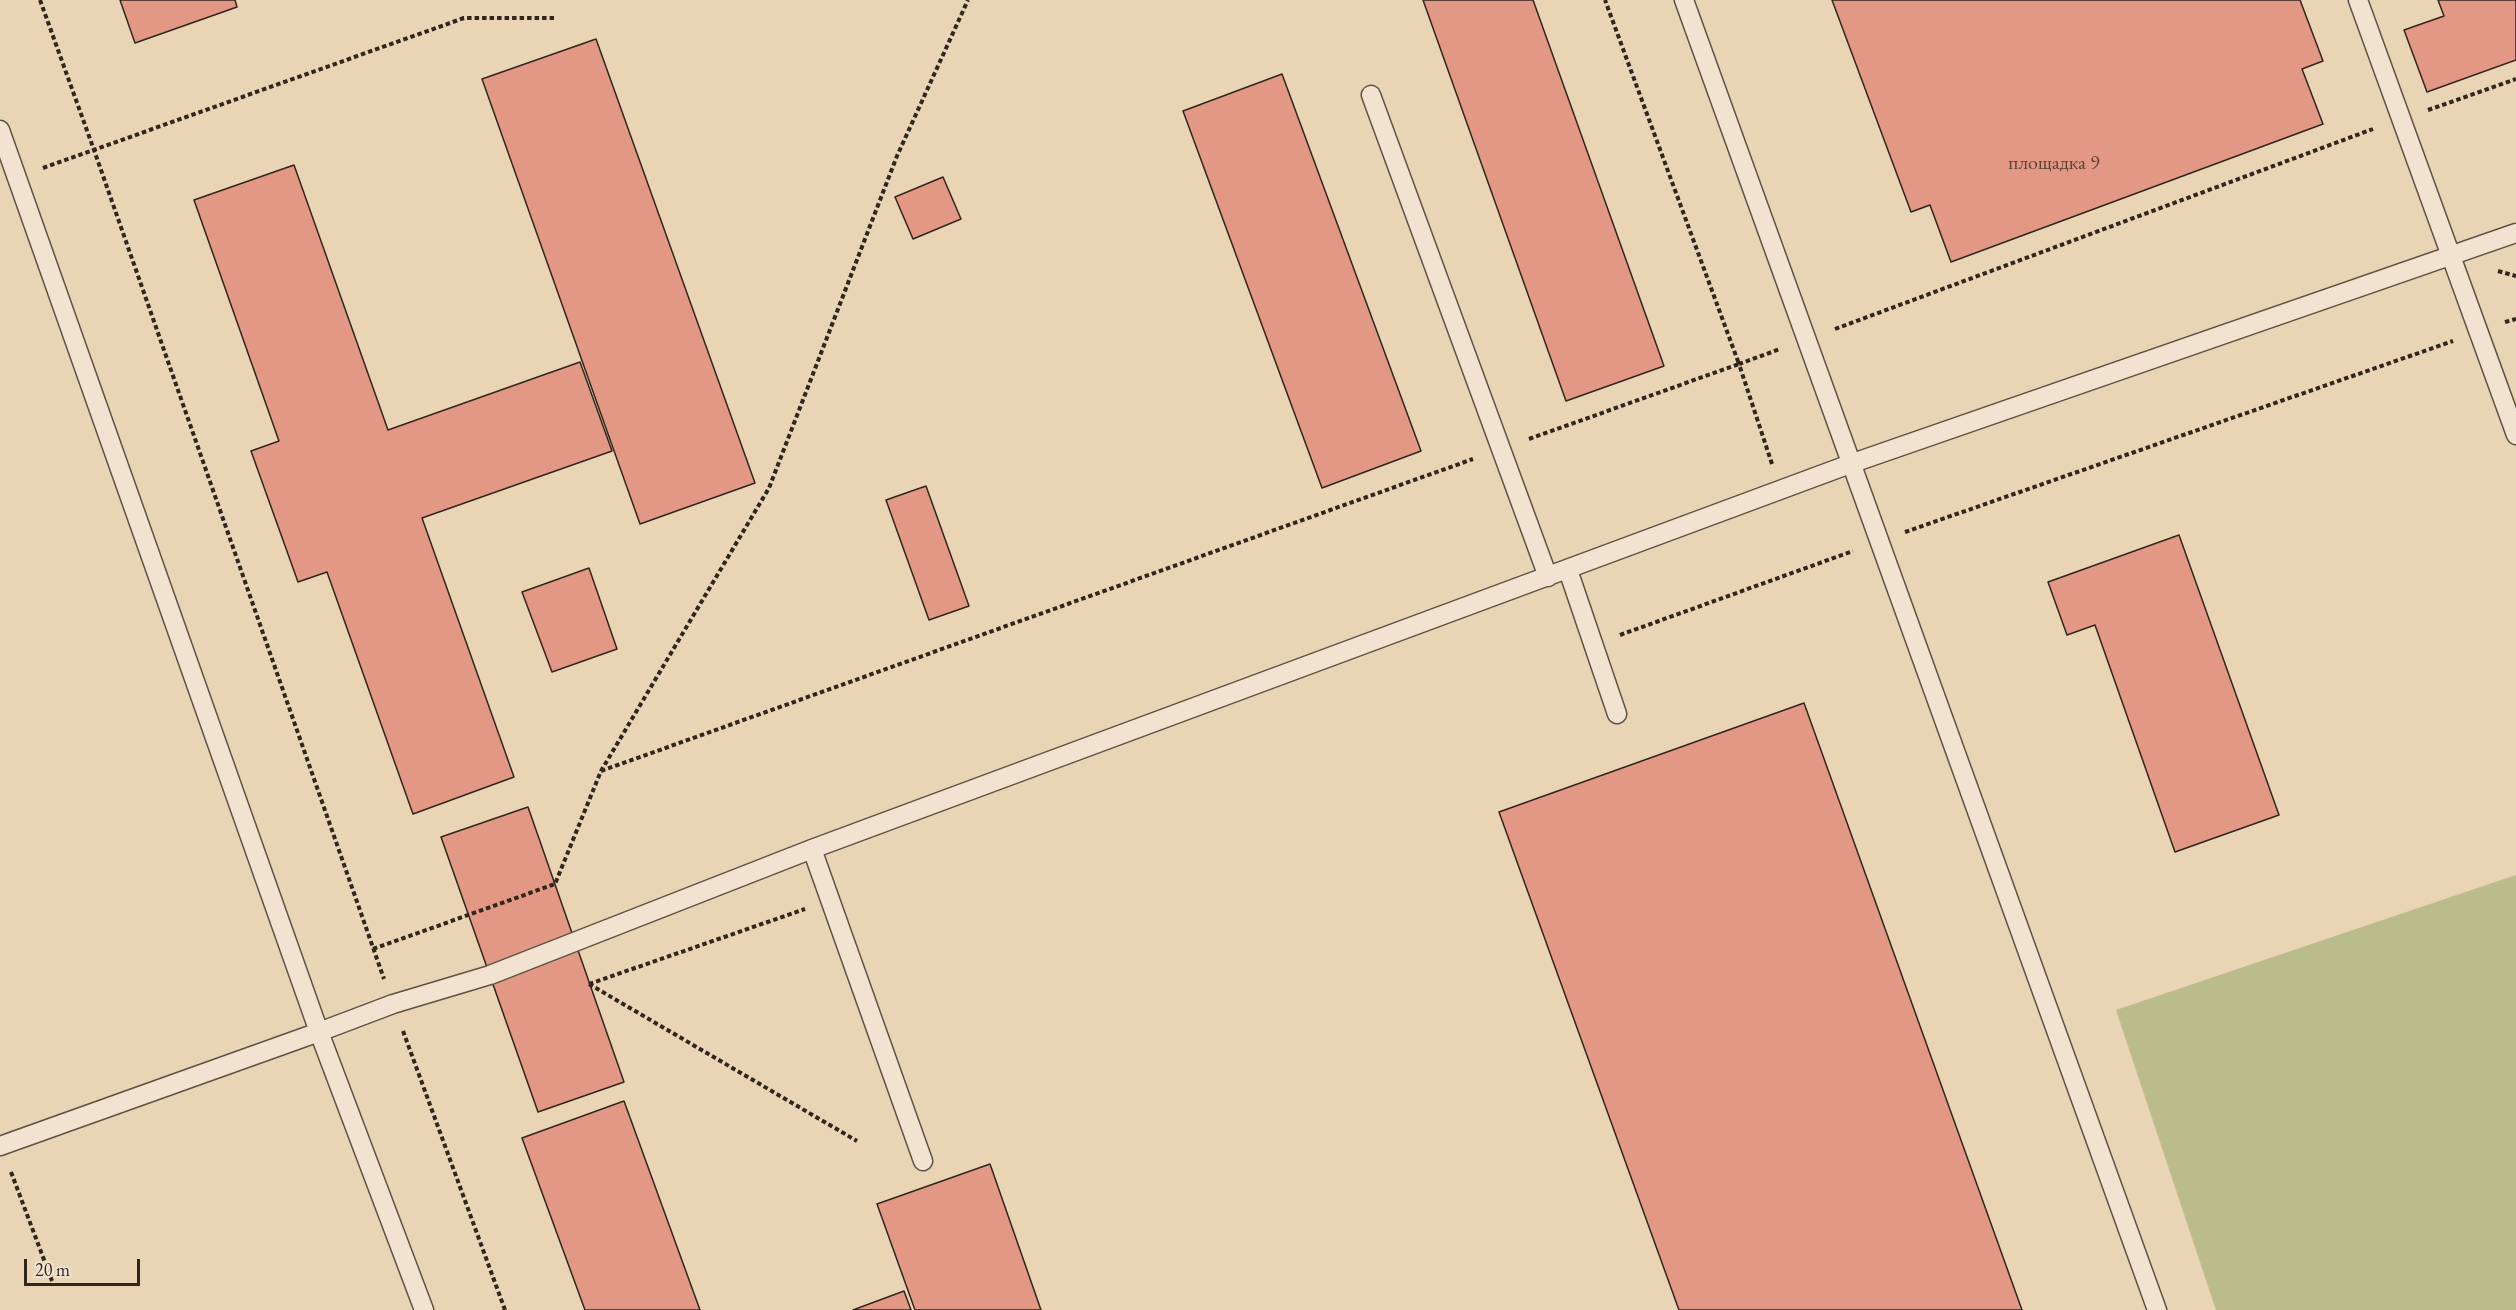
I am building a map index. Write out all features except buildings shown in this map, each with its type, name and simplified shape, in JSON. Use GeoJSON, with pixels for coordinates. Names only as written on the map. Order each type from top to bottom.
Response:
{"type":"FeatureCollection","features":[{"type":"Feature","properties":{"kind":"lane"},"geometry":{"type":"LineString","coordinates":[[1684,0],[2157,1310]]}},
{"type":"Feature","properties":{"kind":"lane"},"geometry":{"type":"LineString","coordinates":[[2358,0],[2516,435]]}},
{"type":"Feature","properties":{"kind":"lane"},"geometry":{"type":"LineString","coordinates":[[1371,95],[1548,577]]}},
{"type":"Feature","properties":{"kind":"lane"},"geometry":{"type":"LineString","coordinates":[[0,130],[319,1032],[424,1310]]}},
{"type":"Feature","properties":{"kind":"lane"},"geometry":{"type":"LineString","coordinates":[[1,1146],[393,1005],[490,975],[812,849],[1850,464],[2516,233]]}},
{"type":"Feature","properties":{"kind":"lane"},"geometry":{"type":"LineString","coordinates":[[1568,570],[1617,714]]}},
{"type":"Feature","properties":{"kind":"lane"},"geometry":{"type":"LineString","coordinates":[[812,849],[923,1161]]}},
{"type":"Feature","properties":{"kind":"path"},"geometry":{"type":"LineString","coordinates":[[40,0],[373,949],[505,1310]]}},
{"type":"Feature","properties":{"kind":"path"},"geometry":{"type":"LineString","coordinates":[[373,949],[555,884],[601,771],[769,488],[897,156],[968,0]]}},
{"type":"Feature","properties":{"kind":"path"},"geometry":{"type":"LineString","coordinates":[[1605,0],[1739,364],[1781,490]]}},
{"type":"Feature","properties":{"kind":"path"},"geometry":{"type":"LineString","coordinates":[[16,177],[464,18],[554,18]]}},
{"type":"Feature","properties":{"kind":"path"},"geometry":{"type":"LineString","coordinates":[[601,771],[1806,340],[2401,119],[2516,79]]}},
{"type":"Feature","properties":{"kind":"path"},"geometry":{"type":"LineString","coordinates":[[1594,644],[1878,541],[2516,319]]}},
{"type":"Feature","properties":{"kind":"path"},"geometry":{"type":"LineString","coordinates":[[831,900],[589,984],[857,1141]]}},
{"type":"Feature","properties":{"kind":"path"},"geometry":{"type":"LineString","coordinates":[[1,1146],[52,1281]]}},
{"type":"Feature","properties":{"kind":"green space"},"geometry":{"type":"Polygon","coordinates":[[[2516,875],[2516,1310],[2216,1310],[2116,1010],[2516,875]]]}}]}
